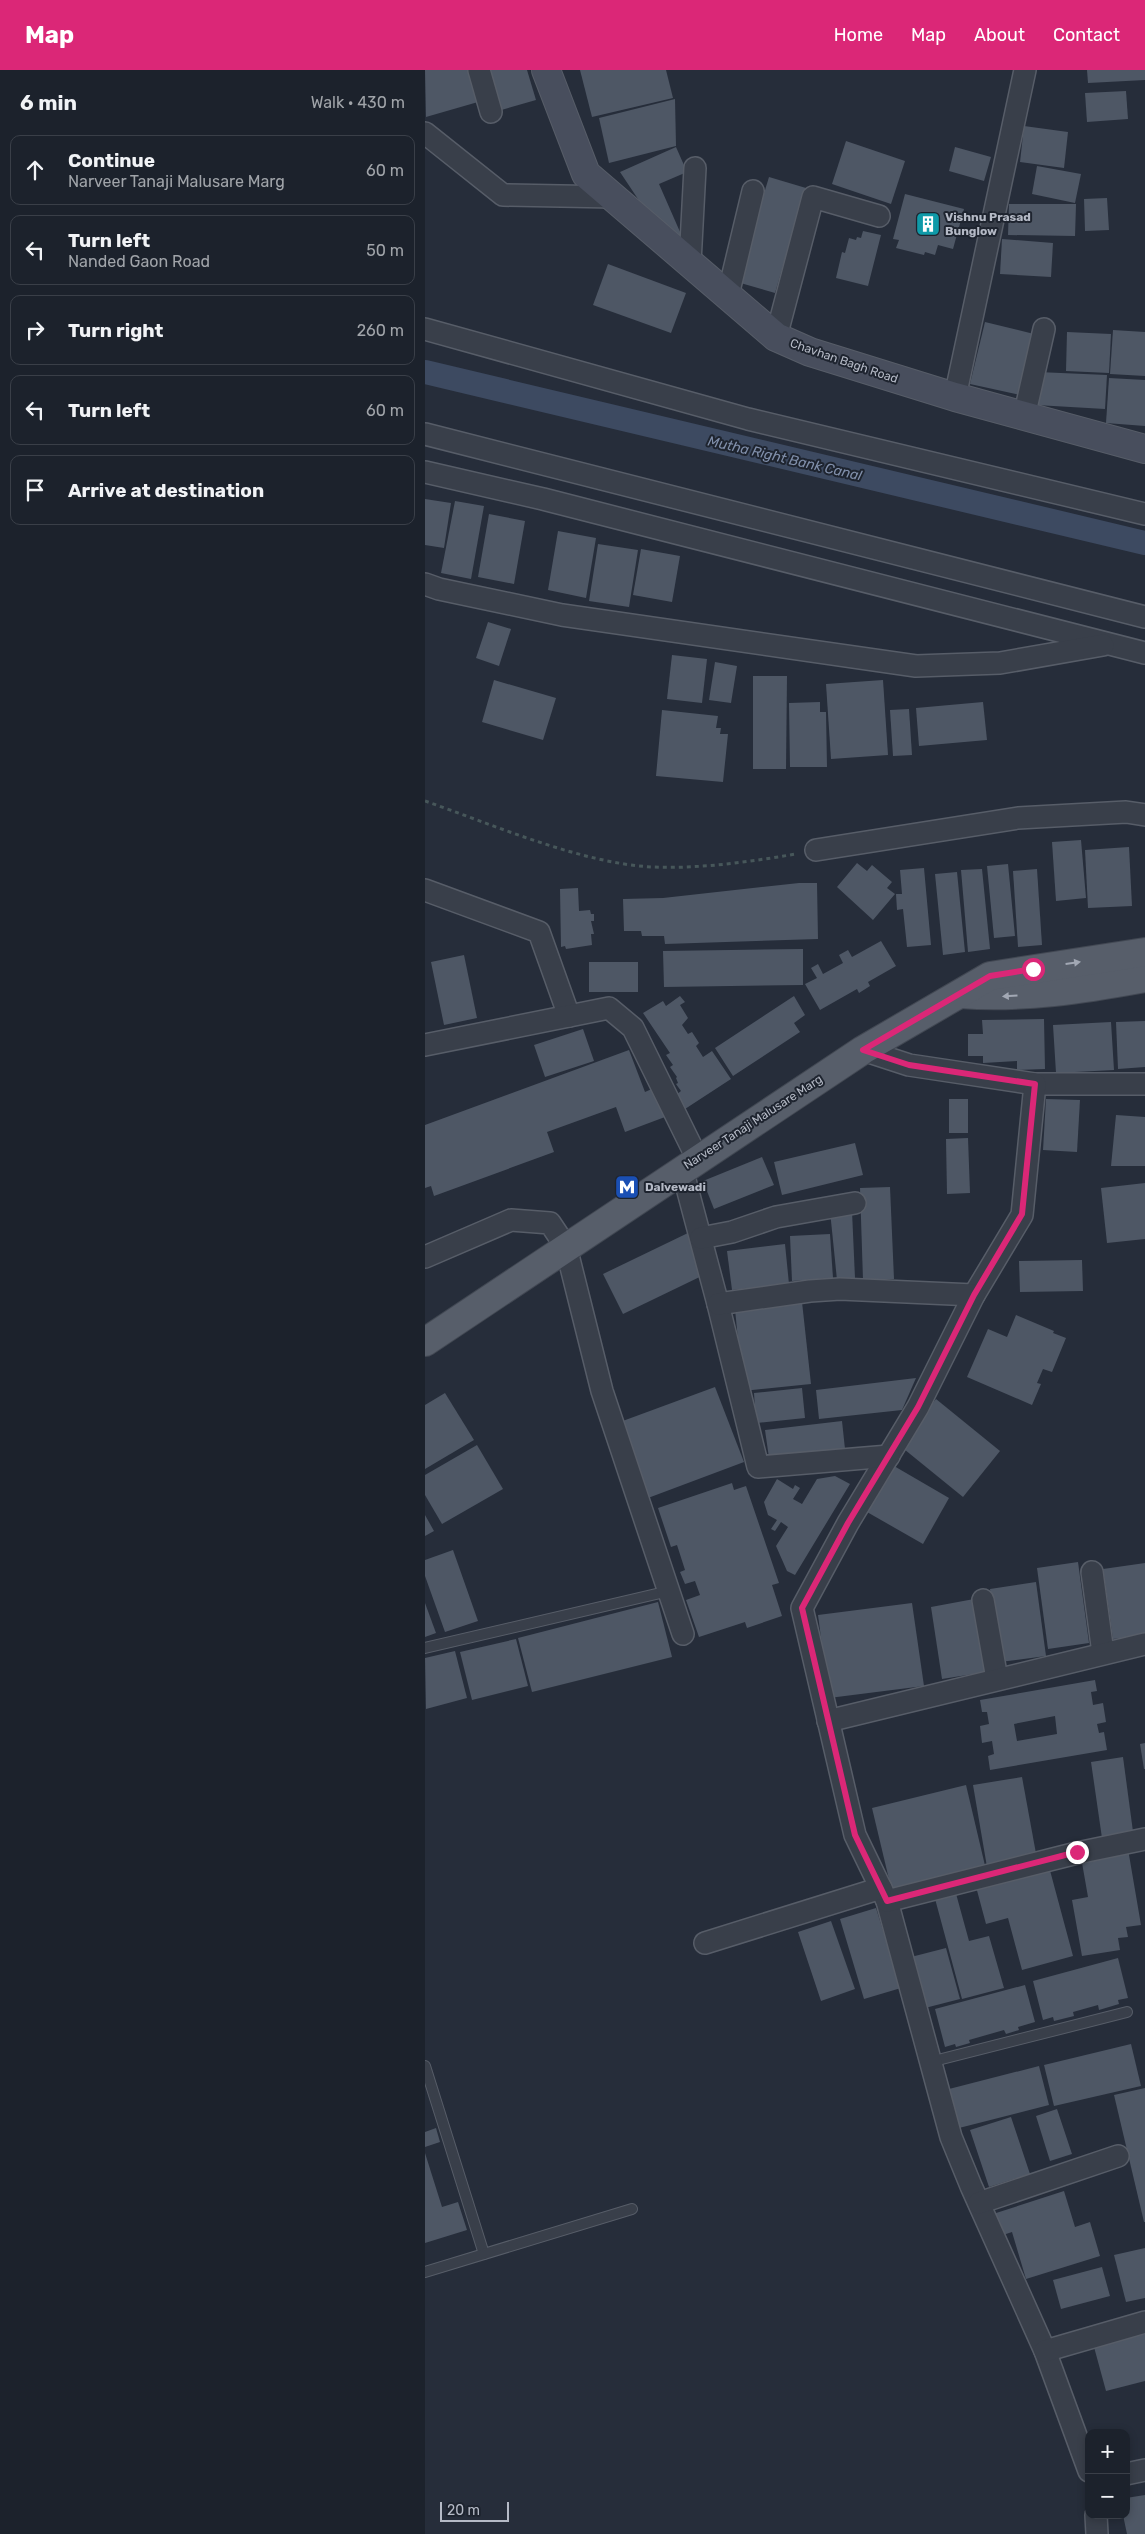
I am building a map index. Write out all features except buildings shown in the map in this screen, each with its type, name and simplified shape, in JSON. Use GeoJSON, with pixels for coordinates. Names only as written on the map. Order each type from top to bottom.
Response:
{"type":"FeatureCollection","features":[{"type":"Feature","properties":{"kind":"main road","name":"Narveer Tanaji Malusare Marg"},"geometry":{"type":"LineString","coordinates":[[425,1342],[863,1050],[932,1008],[961,994],[990,976],[1145,952]]}},
{"type":"Feature","properties":{"kind":"main road"},"geometry":{"type":"LineString","coordinates":[[961,994],[995,997],[1041,994],[1145,978]]}},
{"type":"Feature","properties":{"kind":"street"},"geometry":{"type":"LineString","coordinates":[[479,70],[491,112]]}},
{"type":"Feature","properties":{"kind":"street","name":"Chavhan Bagh Road"},"geometry":{"type":"LineString","coordinates":[[546,70],[586,174],[776,337],[810,352],[955,397],[1145,449]]}},
{"type":"Feature","properties":{"kind":"street"},"geometry":{"type":"LineString","coordinates":[[955,397],[1025,70]]}},
{"type":"Feature","properties":{"kind":"street"},"geometry":{"type":"LineString","coordinates":[[425,133],[503,195],[613,197]]}},
{"type":"Feature","properties":{"kind":"street"},"geometry":{"type":"LineString","coordinates":[[690,263],[695,168]]}},
{"type":"Feature","properties":{"kind":"street"},"geometry":{"type":"LineString","coordinates":[[728,296],[753,191]]}},
{"type":"Feature","properties":{"kind":"street"},"geometry":{"type":"LineString","coordinates":[[776,337],[813,197],[879,216]]}},
{"type":"Feature","properties":{"kind":"street"},"geometry":{"type":"LineString","coordinates":[[1024,417],[1044,329]]}},
{"type":"Feature","properties":{"kind":"street"},"geometry":{"type":"LineString","coordinates":[[425,330],[748,419],[1145,514]]}},
{"type":"Feature","properties":{"kind":"street"},"geometry":{"type":"LineString","coordinates":[[425,434],[1145,617]]}},
{"type":"Feature","properties":{"kind":"street"},"geometry":{"type":"LineString","coordinates":[[425,472],[543,499],[1145,653]]}},
{"type":"Feature","properties":{"kind":"street"},"geometry":{"type":"LineString","coordinates":[[425,584],[439,589],[562,615],[915,666],[1000,663],[1110,644]]}},
{"type":"Feature","properties":{"kind":"street"},"geometry":{"type":"LineString","coordinates":[[816,850],[1018,818],[1125,812],[1145,815]]}},
{"type":"Feature","properties":{"kind":"street"},"geometry":{"type":"LineString","coordinates":[[425,890],[539,932],[569,1016]]}},
{"type":"Feature","properties":{"kind":"street"},"geometry":{"type":"LineString","coordinates":[[425,1045],[609,1008],[633,1028],[690,1165],[701,1238],[758,1467],[889,1456]]}},
{"type":"Feature","properties":{"kind":"street"},"geometry":{"type":"LineString","coordinates":[[863,1050],[909,1065],[1035,1084],[1145,1084]]}},
{"type":"Feature","properties":{"kind":"street"},"geometry":{"type":"LineString","coordinates":[[1035,1084],[1022,1214],[974,1295],[918,1407],[848,1523],[802,1608],[855,1835],[884,1895],[951,2137],[1045,2350],[1085,2460]]}},
{"type":"Feature","properties":{"kind":"street"},"geometry":{"type":"LineString","coordinates":[[701,1238],[732,1232],[776,1217],[855,1203]]}},
{"type":"Feature","properties":{"kind":"street"},"geometry":{"type":"LineString","coordinates":[[425,1258],[511,1220],[550,1223],[566,1247],[602,1391],[683,1634]]}},
{"type":"Feature","properties":{"kind":"street"},"geometry":{"type":"LineString","coordinates":[[718,1304],[810,1291],[840,1289],[974,1295]]}},
{"type":"Feature","properties":{"kind":"street"},"geometry":{"type":"LineString","coordinates":[[1092,1572],[1103,1653]]}},
{"type":"Feature","properties":{"kind":"street"},"geometry":{"type":"LineString","coordinates":[[983,1600],[997,1679]]}},
{"type":"Feature","properties":{"kind":"street"},"geometry":{"type":"LineString","coordinates":[[828,1721],[1145,1644]]}},
{"type":"Feature","properties":{"kind":"street"},"geometry":{"type":"LineString","coordinates":[[705,1943],[884,1895],[1077,1852],[1145,1840]]}},
{"type":"Feature","properties":{"kind":"street"},"geometry":{"type":"LineString","coordinates":[[979,2203],[1118,2156]]}},
{"type":"Feature","properties":{"kind":"street"},"geometry":{"type":"LineString","coordinates":[[1045,2350],[1145,2322]]}},
{"type":"Feature","properties":{"kind":"street"},"geometry":{"type":"LineString","coordinates":[[1130,2473],[1145,2470]]}},
{"type":"Feature","properties":{"kind":"street"},"geometry":{"type":"LineString","coordinates":[[1095,2519],[1097,2534]]}},
{"type":"Feature","properties":{"kind":"lane"},"geometry":{"type":"LineString","coordinates":[[425,1648],[669,1591]]}},
{"type":"Feature","properties":{"kind":"lane"},"geometry":{"type":"LineString","coordinates":[[930,2062],[1127,2012]]}},
{"type":"Feature","properties":{"kind":"lane"},"geometry":{"type":"LineString","coordinates":[[425,2066],[484,2254]]}},
{"type":"Feature","properties":{"kind":"lane"},"geometry":{"type":"LineString","coordinates":[[425,2272],[633,2209]]}},
{"type":"Feature","properties":{"kind":"path"},"geometry":{"type":"LineString","coordinates":[[425,801],[580,854],[651,867],[735,864],[816,850]]}},
{"type":"Feature","properties":{"kind":"waterway","name":"Mutha Right Bank Canal"},"geometry":{"type":"LineString","coordinates":[[425,372],[1145,543]]}},
{"type":"Feature","properties":{"kind":"place","name":"Vishnu Prasad Bunglow"},"geometry":{"type":"Point","coordinates":[928,224]}},
{"type":"Feature","properties":{"kind":"place","name":"Dalvewadi"},"geometry":{"type":"Point","coordinates":[627,1187]}},
{"type":"Feature","properties":{"kind":"route"},"geometry":{"type":"LineString","coordinates":[[1033,969],[990,976],[956,997],[932,1008],[863,1050],[909,1065],[1035,1084],[1022,1214],[974,1295],[918,1407],[848,1523],[802,1608],[815,1671],[855,1835],[887,1901],[1077,1852]]}}]}
